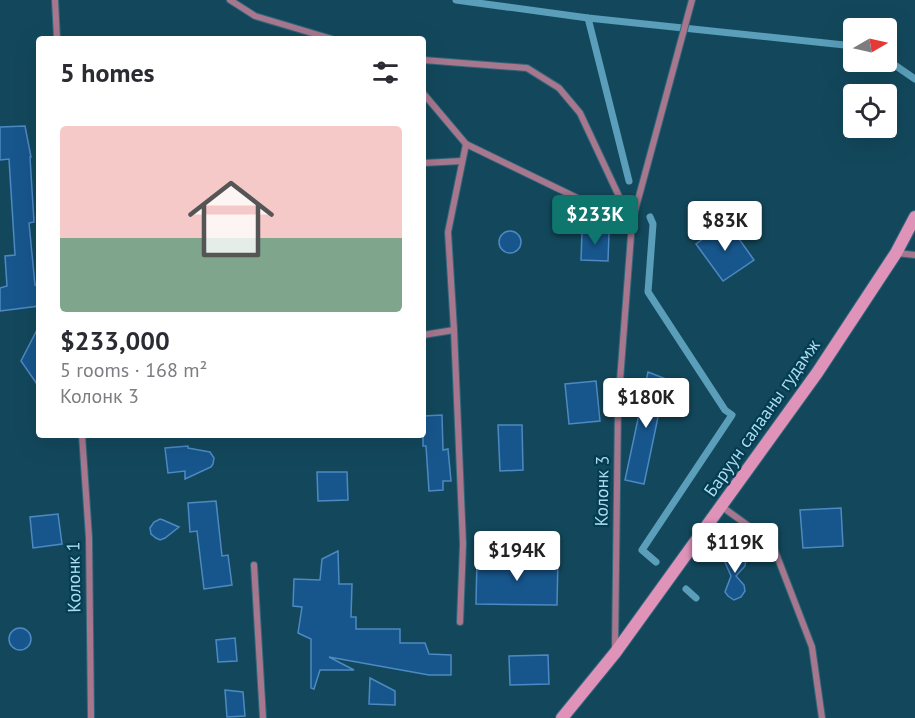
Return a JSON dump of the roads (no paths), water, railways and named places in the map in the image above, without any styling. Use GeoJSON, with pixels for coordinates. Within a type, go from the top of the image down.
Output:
{"type":"FeatureCollection","features":[{"type":"Feature","properties":{"kind":"main road","name":"Баруун салааны гудамж"},"geometry":{"type":"LineString","coordinates":[[562,718],[615,653],[817,373],[896,253],[915,217]]}},
{"type":"Feature","properties":{"kind":"street"},"geometry":{"type":"LineString","coordinates":[[55,0],[57,36]]}},
{"type":"Feature","properties":{"kind":"street"},"geometry":{"type":"LineString","coordinates":[[230,0],[255,16],[322,36]]}},
{"type":"Feature","properties":{"kind":"street","name":"Колонк 3"},"geometry":{"type":"LineString","coordinates":[[615,653],[618,406],[632,222],[691,2]]}},
{"type":"Feature","properties":{"kind":"street"},"geometry":{"type":"LineString","coordinates":[[426,60],[527,68],[559,88],[580,113],[632,222]]}},
{"type":"Feature","properties":{"kind":"street"},"geometry":{"type":"LineString","coordinates":[[426,97],[466,144],[632,222]]}},
{"type":"Feature","properties":{"kind":"street"},"geometry":{"type":"LineString","coordinates":[[460,622],[463,543],[448,232],[466,144]]}},
{"type":"Feature","properties":{"kind":"street"},"geometry":{"type":"LineString","coordinates":[[426,164],[462,161]]}},
{"type":"Feature","properties":{"kind":"street"},"geometry":{"type":"LineString","coordinates":[[896,253],[915,255]]}},
{"type":"Feature","properties":{"kind":"street"},"geometry":{"type":"LineString","coordinates":[[426,334],[454,330]]}},
{"type":"Feature","properties":{"kind":"street","name":"Колонк 1"},"geometry":{"type":"LineString","coordinates":[[82,438],[89,538],[91,718]]}},
{"type":"Feature","properties":{"kind":"street"},"geometry":{"type":"LineString","coordinates":[[721,506],[772,543],[812,647],[822,718]]}},
{"type":"Feature","properties":{"kind":"street"},"geometry":{"type":"LineString","coordinates":[[254,565],[263,718]]}},
{"type":"Feature","properties":{"kind":"waterway"},"geometry":{"type":"LineString","coordinates":[[456,0],[588,18],[843,45]]}},
{"type":"Feature","properties":{"kind":"waterway"},"geometry":{"type":"LineString","coordinates":[[588,18],[629,181]]}},
{"type":"Feature","properties":{"kind":"waterway"},"geometry":{"type":"LineString","coordinates":[[897,67],[915,79]]}},
{"type":"Feature","properties":{"kind":"waterway"},"geometry":{"type":"LineString","coordinates":[[650,217],[653,224],[648,292],[725,410],[732,415],[642,550],[656,562]]}},
{"type":"Feature","properties":{"kind":"waterway"},"geometry":{"type":"LineString","coordinates":[[686,589],[696,598]]}}]}
